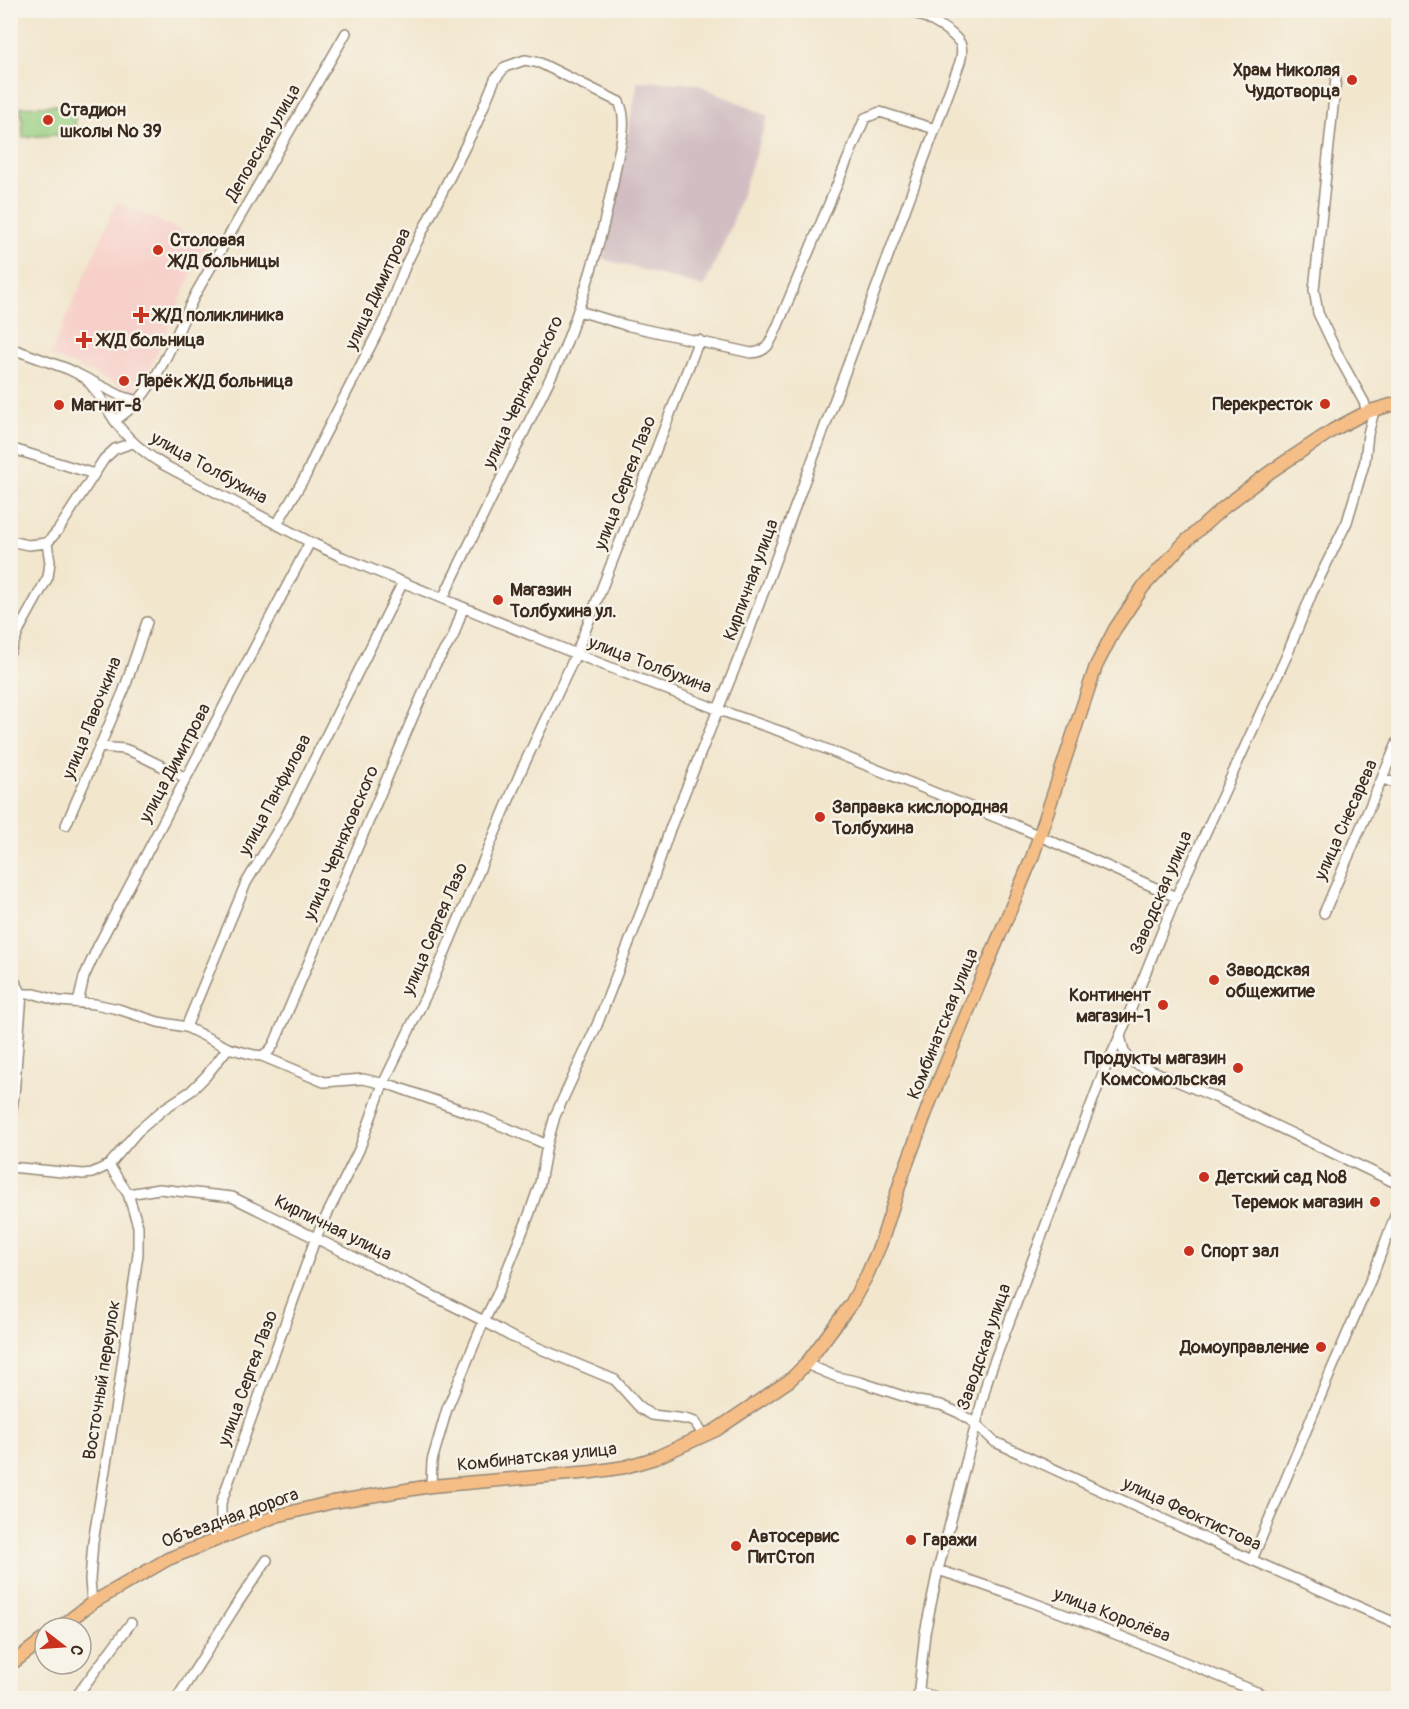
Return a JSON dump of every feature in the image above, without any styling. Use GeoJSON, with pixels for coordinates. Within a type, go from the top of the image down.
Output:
{"type":"FeatureCollection","features":[{"type":"Feature","properties":{"kind":"main road"},"geometry":{"type":"LineString","coordinates":[[1371,412],[1398,404]]}},
{"type":"Feature","properties":{"kind":"main road","name":"Комбинатская улица"},"geometry":{"type":"LineString","coordinates":[[431,1486],[592,1472],[625,1467],[656,1458],[716,1430],[790,1380],[806,1364],[851,1304],[881,1243],[903,1174],[931,1099],[1032,858],[1096,666],[1114,629],[1143,587],[1185,542],[1223,508],[1270,472],[1324,436],[1371,412]]}},
{"type":"Feature","properties":{"kind":"main road","name":"Объездная дорога"},"geometry":{"type":"LineString","coordinates":[[74,1616],[92,1603],[168,1559],[276,1516],[333,1502],[431,1486]]}},
{"type":"Feature","properties":{"kind":"main road"},"geometry":{"type":"LineString","coordinates":[[14,1659],[33,1646]]}},
{"type":"Feature","properties":{"kind":"street","name":"Кирпичная улица"},"geometry":{"type":"LineString","coordinates":[[484,1321],[497,1295],[529,1215],[540,1183],[555,1116],[597,1025],[648,894],[670,829],[763,596],[960,62],[963,52],[960,42],[925,16],[905,10]]}},
{"type":"Feature","properties":{"kind":"street","name":"Деповская улица"},"geometry":{"type":"LineString","coordinates":[[115,421],[139,401],[169,349],[196,293],[346,33]]}},
{"type":"Feature","properties":{"kind":"street","name":"улица Черняховского"},"geometry":{"type":"LineString","coordinates":[[442,598],[563,352],[579,311],[601,239],[622,137],[623,110],[619,102],[540,63],[525,60],[505,67]]}},
{"type":"Feature","properties":{"kind":"street","name":"улица Димитрова"},"geometry":{"type":"LineString","coordinates":[[277,524],[306,475],[385,318],[406,264],[476,125],[495,79],[505,67]]}},
{"type":"Feature","properties":{"kind":"street"},"geometry":{"type":"LineString","coordinates":[[1336,78],[1314,290],[1318,313],[1340,359],[1371,412]]}},
{"type":"Feature","properties":{"kind":"street"},"geometry":{"type":"LineString","coordinates":[[579,311],[625,325],[751,353],[766,349],[864,118],[880,112],[935,129]]}},
{"type":"Feature","properties":{"kind":"street","name":"улица Сергея Лазо"},"geometry":{"type":"LineString","coordinates":[[226,1536],[221,1519],[221,1503],[316,1237],[359,1149],[383,1084],[432,983],[521,771],[576,654],[699,340]]}},
{"type":"Feature","properties":{"kind":"street","name":"улица Толбухина"},"geometry":{"type":"LineString","coordinates":[[10,348],[69,369],[123,397],[139,401]]}},
{"type":"Feature","properties":{"kind":"street","name":"улица Толбухина"},"geometry":{"type":"LineString","coordinates":[[85,378],[132,443],[144,453],[310,542],[576,654],[719,710],[791,735],[1038,836],[1176,897]]}},
{"type":"Feature","properties":{"kind":"street","name":"Заводская улица"},"geometry":{"type":"LineString","coordinates":[[918,1695],[925,1633],[938,1570],[988,1378],[1102,1076],[1176,897],[1287,655],[1312,593],[1347,522],[1365,461],[1371,412]]}},
{"type":"Feature","properties":{"kind":"street"},"geometry":{"type":"LineString","coordinates":[[10,541],[28,545],[47,543],[59,529],[104,459],[115,449],[132,443]]}},
{"type":"Feature","properties":{"kind":"street"},"geometry":{"type":"LineString","coordinates":[[10,448],[94,474]]}},
{"type":"Feature","properties":{"kind":"street","name":"улица Димитрова"},"geometry":{"type":"LineString","coordinates":[[78,1003],[84,977],[98,946],[310,542]]}},
{"type":"Feature","properties":{"kind":"street"},"geometry":{"type":"LineString","coordinates":[[10,652],[21,626],[48,577],[50,562],[47,543]]}},
{"type":"Feature","properties":{"kind":"street","name":"улица Панфилова"},"geometry":{"type":"LineString","coordinates":[[186,1027],[246,883],[285,818],[403,582]]}},
{"type":"Feature","properties":{"kind":"street","name":"улица Черняховского"},"geometry":{"type":"LineString","coordinates":[[262,1056],[274,1044],[435,665],[453,636],[464,608]]}},
{"type":"Feature","properties":{"kind":"street","name":"улица Лавочкина"},"geometry":{"type":"LineString","coordinates":[[66,825],[123,690],[147,622]]}},
{"type":"Feature","properties":{"kind":"street","name":"улица Снесарева"},"geometry":{"type":"LineString","coordinates":[[1324,913],[1398,741]]}},
{"type":"Feature","properties":{"kind":"street"},"geometry":{"type":"LineString","coordinates":[[100,747],[113,747],[135,753],[186,778]]}},
{"type":"Feature","properties":{"kind":"street"},"geometry":{"type":"LineString","coordinates":[[1383,779],[1398,784]]}},
{"type":"Feature","properties":{"kind":"street"},"geometry":{"type":"LineString","coordinates":[[10,974],[22,994],[15,1095],[10,1121]]}},
{"type":"Feature","properties":{"kind":"street"},"geometry":{"type":"LineString","coordinates":[[22,994],[35,994],[59,1002],[95,1004],[158,1022],[186,1027],[228,1048],[262,1056],[324,1082],[363,1079],[394,1086],[475,1115],[547,1145]]}},
{"type":"Feature","properties":{"kind":"street"},"geometry":{"type":"LineString","coordinates":[[1120,1036],[1124,1052],[1134,1063],[1227,1103],[1398,1184]]}},
{"type":"Feature","properties":{"kind":"street"},"geometry":{"type":"LineString","coordinates":[[10,1167],[83,1174],[92,1173],[109,1165],[137,1132],[165,1108],[191,1091],[228,1048]]}},
{"type":"Feature","properties":{"kind":"street"},"geometry":{"type":"LineString","coordinates":[[109,1165],[128,1194]]}},
{"type":"Feature","properties":{"kind":"street","name":"Кирпичная улица"},"geometry":{"type":"LineString","coordinates":[[128,1194],[159,1189],[232,1197],[510,1336],[615,1380],[641,1409],[652,1415],[695,1422],[704,1436]]}},
{"type":"Feature","properties":{"kind":"street","name":"Восточный переулок"},"geometry":{"type":"LineString","coordinates":[[92,1603],[90,1580],[93,1542],[138,1254],[138,1226],[128,1194]]}},
{"type":"Feature","properties":{"kind":"street"},"geometry":{"type":"LineString","coordinates":[[1252,1560],[1330,1371],[1374,1272],[1398,1208]]}},
{"type":"Feature","properties":{"kind":"street"},"geometry":{"type":"LineString","coordinates":[[431,1486],[432,1461],[447,1409],[484,1321]]}},
{"type":"Feature","properties":{"kind":"street","name":"улица Феоктистова"},"geometry":{"type":"LineString","coordinates":[[806,1364],[837,1377],[918,1401],[941,1405],[976,1424],[995,1442],[1398,1624]]}},
{"type":"Feature","properties":{"kind":"street"},"geometry":{"type":"LineString","coordinates":[[177,1698],[267,1560]]}},
{"type":"Feature","properties":{"kind":"street","name":"улица Королёва"},"geometry":{"type":"LineString","coordinates":[[938,1570],[1001,1590],[1136,1642],[1271,1698]]}},
{"type":"Feature","properties":{"kind":"street"},"geometry":{"type":"LineString","coordinates":[[75,1698],[131,1623]]}},
{"type":"Feature","properties":{"kind":"street"},"geometry":{"type":"LineString","coordinates":[[918,1695],[938,1698]]}},
{"type":"Feature","properties":{"kind":"shaded area"},"geometry":{"type":"Polygon","coordinates":[[[638,81],[697,84],[768,116],[731,227],[704,287],[603,259],[638,81]]]}},
{"type":"Feature","properties":{"kind":"shaded area"},"geometry":{"type":"Polygon","coordinates":[[[117,202],[206,242],[139,394],[50,355],[117,202]]]}},
{"type":"Feature","properties":{"kind":"green space","name":"Стадион школы № 39"},"geometry":{"type":"Polygon","coordinates":[[[74,104],[76,134],[23,137],[21,107],[74,104]]]}},
{"type":"Feature","properties":{"kind":"place","name":"Храм Николая Чудотворца"},"geometry":{"type":"Point","coordinates":[1352,80]}},
{"type":"Feature","properties":{"kind":"place","name":"Стадион школы № 39"},"geometry":{"type":"Point","coordinates":[48,120]}},
{"type":"Feature","properties":{"kind":"place","name":"Столовая Ж/Д больницы"},"geometry":{"type":"Point","coordinates":[158,250]}},
{"type":"Feature","properties":{"kind":"place","name":"Ж/Д поликлиника"},"geometry":{"type":"Point","coordinates":[141,315]}},
{"type":"Feature","properties":{"kind":"place","name":"Ж/Д больница"},"geometry":{"type":"Point","coordinates":[84,340]}},
{"type":"Feature","properties":{"kind":"place","name":"Ларёк Ж/Д больница"},"geometry":{"type":"Point","coordinates":[124,381]}},
{"type":"Feature","properties":{"kind":"place","name":"Перекресток"},"geometry":{"type":"Point","coordinates":[1325,404]}},
{"type":"Feature","properties":{"kind":"place","name":"Магнит-8"},"geometry":{"type":"Point","coordinates":[59,405]}},
{"type":"Feature","properties":{"kind":"place","name":"Магазин Толбухина ул."},"geometry":{"type":"Point","coordinates":[498,600]}},
{"type":"Feature","properties":{"kind":"place","name":"Заправка кислородная Толбухина"},"geometry":{"type":"Point","coordinates":[820,817]}},
{"type":"Feature","properties":{"kind":"place","name":"Заводская общежитие"},"geometry":{"type":"Point","coordinates":[1214,980]}},
{"type":"Feature","properties":{"kind":"place","name":"Континент магазин-1"},"geometry":{"type":"Point","coordinates":[1163,1005]}},
{"type":"Feature","properties":{"kind":"place","name":"Продукты магазин Комсомольская"},"geometry":{"type":"Point","coordinates":[1238,1068]}},
{"type":"Feature","properties":{"kind":"place","name":"Детский сад №8"},"geometry":{"type":"Point","coordinates":[1204,1177]}},
{"type":"Feature","properties":{"kind":"place","name":"Теремок магазин"},"geometry":{"type":"Point","coordinates":[1375,1202]}},
{"type":"Feature","properties":{"kind":"place","name":"Спорт зал"},"geometry":{"type":"Point","coordinates":[1189,1251]}},
{"type":"Feature","properties":{"kind":"place","name":"Домоуправление"},"geometry":{"type":"Point","coordinates":[1321,1347]}},
{"type":"Feature","properties":{"kind":"place","name":"Гаражи"},"geometry":{"type":"Point","coordinates":[911,1540]}},
{"type":"Feature","properties":{"kind":"place","name":"Автосервис ПитСтоп"},"geometry":{"type":"Point","coordinates":[736,1546]}}]}
